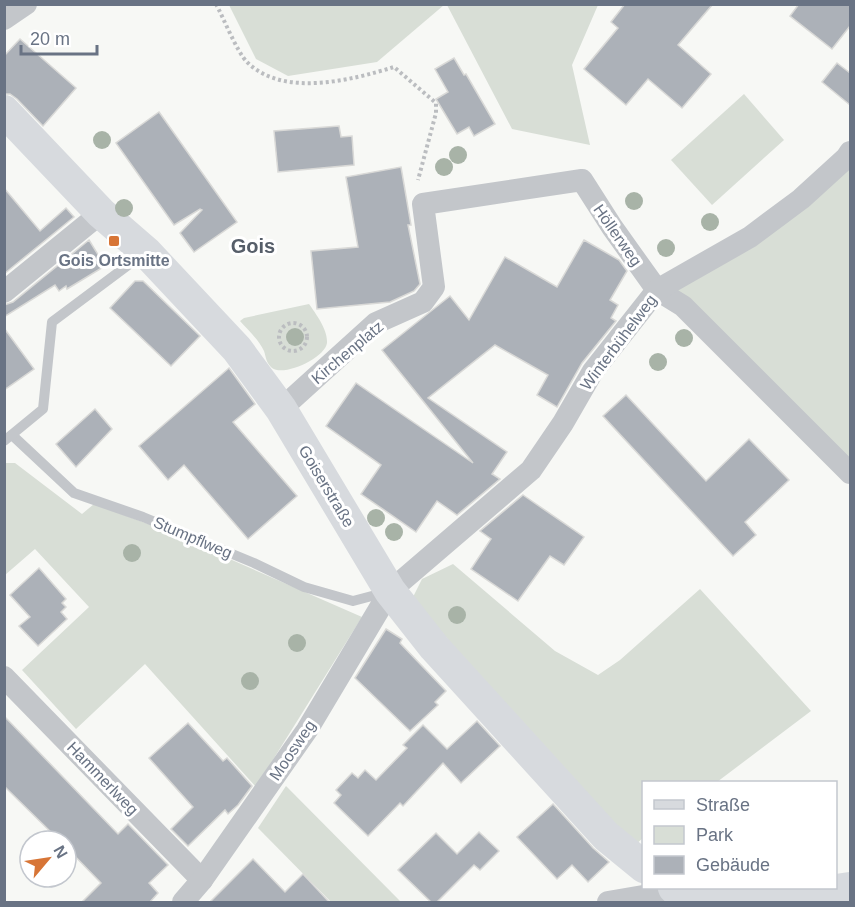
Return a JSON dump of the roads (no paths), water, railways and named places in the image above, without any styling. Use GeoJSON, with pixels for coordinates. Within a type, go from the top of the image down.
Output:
{"type":"FeatureCollection","features":[{"type":"Feature","properties":{"kind":"street"},"geometry":{"type":"LineString","coordinates":[[4,20],[26,4]]}},
{"type":"Feature","properties":{"kind":"street","name":"Goiserstraße"},"geometry":{"type":"LineString","coordinates":[[4,111],[101,213],[146,252],[237,349],[281,409],[390,591],[434,647],[560,786],[606,836],[642,865]]}},
{"type":"Feature","properties":{"kind":"street","name":"Winterbühelweg"},"geometry":{"type":"LineString","coordinates":[[390,591],[531,470],[563,423],[593,371],[657,290],[750,237],[801,199],[850,152]]}},
{"type":"Feature","properties":{"kind":"street","name":"Höllerweg"},"geometry":{"type":"LineString","coordinates":[[423,204],[582,180],[657,290],[683,306],[850,473]]}},
{"type":"Feature","properties":{"kind":"street","name":"Kirchenplatz"},"geometry":{"type":"LineString","coordinates":[[281,409],[376,323],[423,302],[434,287],[423,204]]}},
{"type":"Feature","properties":{"kind":"street"},"geometry":{"type":"LineString","coordinates":[[4,292],[101,213]]}},
{"type":"Feature","properties":{"kind":"street","name":"Moosweg"},"geometry":{"type":"LineString","coordinates":[[183,903],[202,880],[307,730],[390,591]]}},
{"type":"Feature","properties":{"kind":"street","name":"Hammerlweg"},"geometry":{"type":"LineString","coordinates":[[4,677],[202,880]]}},
{"type":"Feature","properties":{"kind":"street"},"geometry":{"type":"LineString","coordinates":[[608,903],[676,889],[757,895],[850,888]]}},
{"type":"Feature","properties":{"kind":"lane","name":"Stumpflweg"},"geometry":{"type":"LineString","coordinates":[[146,252],[52,322],[43,409],[8,438],[74,493],[143,517],[254,562],[304,587],[353,601],[390,591]]}},
{"type":"Feature","properties":{"kind":"place","name":"Gois Ortsmitte"},"geometry":{"type":"Point","coordinates":[114,241]}},
{"type":"Feature","properties":{"kind":"district","name":"Gois"},"geometry":{"type":"Point","coordinates":[253,246]}}]}
